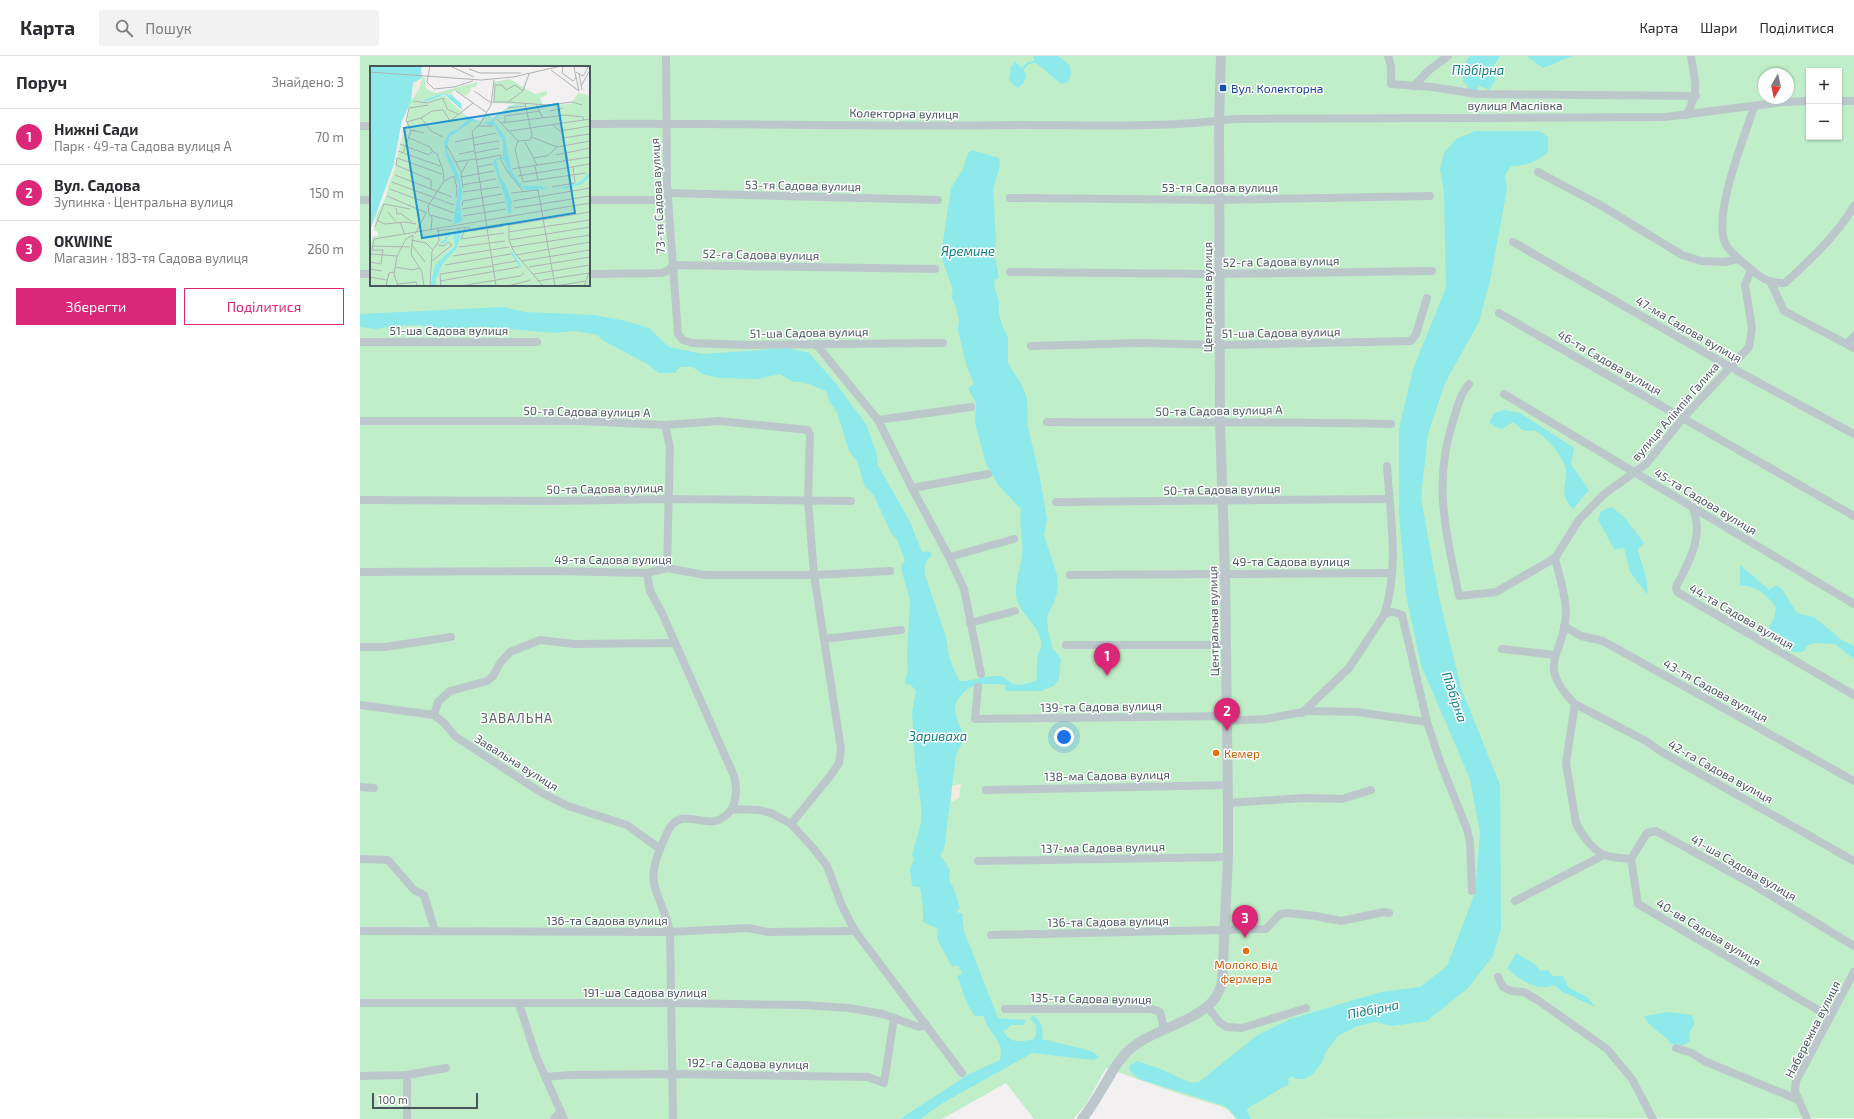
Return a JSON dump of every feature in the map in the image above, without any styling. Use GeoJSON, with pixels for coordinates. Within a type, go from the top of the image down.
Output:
{"type":"FeatureCollection","features":[{"type":"Feature","properties":{"kind":"street","name":"73-тя Садова вулиця"},"geometry":{"type":"LineString","coordinates":[[666,56],[668,197],[678,334]]}},
{"type":"Feature","properties":{"kind":"street","name":"Центральна вулиця"},"geometry":{"type":"LineString","coordinates":[[1082,1119],[1097,1098],[1120,1059],[1128,1051],[1142,1040],[1188,1018],[1207,1006],[1216,997],[1222,984],[1228,857],[1228,785],[1225,574],[1220,424],[1219,121],[1222,56]]}},
{"type":"Feature","properties":{"kind":"street"},"geometry":{"type":"LineString","coordinates":[[1388,56],[1391,66],[1391,84],[1477,94],[1696,96]]}},
{"type":"Feature","properties":{"kind":"street"},"geometry":{"type":"LineString","coordinates":[[1414,86],[1428,71],[1448,56]]}},
{"type":"Feature","properties":{"kind":"street"},"geometry":{"type":"LineString","coordinates":[[1686,115],[1696,96],[1692,56]]}},
{"type":"Feature","properties":{"kind":"street","name":"вулиця Маслівка"},"geometry":{"type":"LineString","coordinates":[[1219,121],[1242,119],[1434,117],[1637,118],[1686,115],[1783,102],[1806,101]]}},
{"type":"Feature","properties":{"kind":"street"},"geometry":{"type":"LineString","coordinates":[[1842,101],[1854,101]]}},
{"type":"Feature","properties":{"kind":"street"},"geometry":{"type":"LineString","coordinates":[[1754,106],[1731,176],[1723,214],[1722,228],[1726,244],[1738,259],[1770,283],[1784,311],[1851,346],[1854,336]]}},
{"type":"Feature","properties":{"kind":"street","name":"Колекторна вулиця"},"geometry":{"type":"LineString","coordinates":[[590,124],[970,126],[1188,124],[1219,121]]}},
{"type":"Feature","properties":{"kind":"street"},"geometry":{"type":"LineString","coordinates":[[1538,172],[1602,206],[1682,255],[1701,261],[1724,262],[1738,259]]}},
{"type":"Feature","properties":{"kind":"street","name":"53-тя Садова вулиця"},"geometry":{"type":"LineString","coordinates":[[1010,198],[1220,200],[1430,196]]}},
{"type":"Feature","properties":{"kind":"street","name":"53-тя Садова вулиця"},"geometry":{"type":"LineString","coordinates":[[590,200],[668,197],[938,200]]}},
{"type":"Feature","properties":{"kind":"street"},"geometry":{"type":"LineString","coordinates":[[1770,283],[1785,283],[1812,257],[1848,216],[1854,206]]}},
{"type":"Feature","properties":{"kind":"street","name":"47-ма Садова вулиця"},"geometry":{"type":"LineString","coordinates":[[1513,242],[1730,367],[1854,434]]}},
{"type":"Feature","properties":{"kind":"street"},"geometry":{"type":"LineString","coordinates":[[590,274],[662,273],[669,270],[673,264]]}},
{"type":"Feature","properties":{"kind":"street","name":"52-га Садова вулиця"},"geometry":{"type":"LineString","coordinates":[[673,264],[935,269]]}},
{"type":"Feature","properties":{"kind":"street","name":"вулиця Алімпія Галика"},"geometry":{"type":"LineString","coordinates":[[1555,558],[1579,520],[1603,495],[1646,464],[1683,418],[1749,347],[1752,328],[1745,285],[1751,270]]}},
{"type":"Feature","properties":{"kind":"street","name":"52-га Садова вулиця"},"geometry":{"type":"LineString","coordinates":[[1010,272],[1220,273],[1432,271]]}},
{"type":"Feature","properties":{"kind":"street","name":"51-ша Садова вулиця"},"geometry":{"type":"LineString","coordinates":[[1031,346],[1140,344],[1220,345],[1411,341],[1416,334],[1427,298]]}},
{"type":"Feature","properties":{"kind":"street","name":"46-та Садова вулиця"},"geometry":{"type":"LineString","coordinates":[[1499,313],[1854,516]]}},
{"type":"Feature","properties":{"kind":"street","name":"51-ша Садова вулиця"},"geometry":{"type":"LineString","coordinates":[[678,334],[683,340],[692,343],[748,345],[943,343]]}},
{"type":"Feature","properties":{"kind":"street","name":"51-ша Садова вулиця"},"geometry":{"type":"LineString","coordinates":[[360,342],[537,342]]}},
{"type":"Feature","properties":{"kind":"street"},"geometry":{"type":"LineString","coordinates":[[816,344],[878,420],[949,557],[964,589],[981,674]]}},
{"type":"Feature","properties":{"kind":"street"},"geometry":{"type":"LineString","coordinates":[[1468,384],[1462,392],[1445,447],[1442,476],[1443,515],[1459,596],[1496,592],[1555,558],[1564,595],[1566,613],[1564,626],[1555,655],[1554,667],[1556,680],[1563,692],[1575,704],[1566,763],[1576,823],[1579,830],[1594,848],[1604,855],[1630,859]]}},
{"type":"Feature","properties":{"kind":"street","name":"45-та Садова вулиця"},"geometry":{"type":"LineString","coordinates":[[1504,394],[1854,604]]}},
{"type":"Feature","properties":{"kind":"street"},"geometry":{"type":"LineString","coordinates":[[878,420],[971,406]]}},
{"type":"Feature","properties":{"kind":"street","name":"50-та Садова вулиця А"},"geometry":{"type":"LineString","coordinates":[[360,422],[579,421],[665,424],[719,421],[804,429],[808,430],[810,435],[808,501]]}},
{"type":"Feature","properties":{"kind":"street","name":"50-та Садова вулиця А"},"geometry":{"type":"LineString","coordinates":[[1047,422],[1220,424],[1271,421],[1391,424]]}},
{"type":"Feature","properties":{"kind":"street"},"geometry":{"type":"LineString","coordinates":[[665,424],[670,447],[666,568]]}},
{"type":"Feature","properties":{"kind":"street"},"geometry":{"type":"LineString","coordinates":[[1302,712],[1349,668],[1385,612],[1390,595],[1392,572],[1392,534],[1387,466]]}},
{"type":"Feature","properties":{"kind":"street"},"geometry":{"type":"LineString","coordinates":[[912,488],[988,474]]}},
{"type":"Feature","properties":{"kind":"street","name":"50-та Садова вулиця"},"geometry":{"type":"LineString","coordinates":[[360,500],[552,501],[668,499],[851,501]]}},
{"type":"Feature","properties":{"kind":"street","name":"50-та Садова вулиця"},"geometry":{"type":"LineString","coordinates":[[1056,502],[1223,502],[1389,499]]}},
{"type":"Feature","properties":{"kind":"street"},"geometry":{"type":"LineString","coordinates":[[791,824],[820,791],[839,762],[841,749],[814,575],[808,501]]}},
{"type":"Feature","properties":{"kind":"street","name":"44-та Садова вулиця"},"geometry":{"type":"LineString","coordinates":[[1691,505],[1697,524],[1697,535],[1694,551],[1676,587],[1677,592],[1854,695]]}},
{"type":"Feature","properties":{"kind":"street"},"geometry":{"type":"LineString","coordinates":[[949,557],[1014,538]]}},
{"type":"Feature","properties":{"kind":"street","name":"49-та Садова вулиця"},"geometry":{"type":"LineString","coordinates":[[360,572],[560,571],[647,573],[666,568],[705,575],[814,575],[890,571]]}},
{"type":"Feature","properties":{"kind":"street","name":"49-та Садова вулиця"},"geometry":{"type":"LineString","coordinates":[[1070,575],[1392,572]]}},
{"type":"Feature","properties":{"kind":"street"},"geometry":{"type":"LineString","coordinates":[[647,573],[650,591],[676,644],[734,776],[737,788],[736,798],[732,808],[727,815],[718,821],[708,823],[682,819],[676,821],[668,830],[653,868],[655,891],[667,917],[670,932],[673,1119]]}},
{"type":"Feature","properties":{"kind":"street"},"geometry":{"type":"LineString","coordinates":[[970,623],[1015,611]]}},
{"type":"Feature","properties":{"kind":"street"},"geometry":{"type":"LineString","coordinates":[[1385,612],[1394,612],[1402,615],[1427,722],[1441,764],[1468,829],[1472,891]]}},
{"type":"Feature","properties":{"kind":"street","name":"43-тя Садова вулиця"},"geometry":{"type":"LineString","coordinates":[[1564,626],[1581,636],[1603,641],[1854,781]]}},
{"type":"Feature","properties":{"kind":"street"},"geometry":{"type":"LineString","coordinates":[[824,639],[901,630]]}},
{"type":"Feature","properties":{"kind":"street"},"geometry":{"type":"LineString","coordinates":[[360,647],[385,647],[451,637]]}},
{"type":"Feature","properties":{"kind":"street"},"geometry":{"type":"LineString","coordinates":[[360,705],[434,715],[438,702],[450,691],[487,681],[493,676],[500,663],[510,652],[540,640],[574,644],[676,644]]}},
{"type":"Feature","properties":{"kind":"street"},"geometry":{"type":"LineString","coordinates":[[1066,645],[1226,645]]}},
{"type":"Feature","properties":{"kind":"street"},"geometry":{"type":"LineString","coordinates":[[1502,649],[1555,655]]}},
{"type":"Feature","properties":{"kind":"street","name":"139-та Садова вулиця"},"geometry":{"type":"LineString","coordinates":[[978,687],[975,719],[1266,719],[1308,711],[1357,712],[1427,722]]}},
{"type":"Feature","properties":{"kind":"street","name":"42-га Садова вулиця"},"geometry":{"type":"LineString","coordinates":[[1575,704],[1646,740],[1660,751],[1854,860]]}},
{"type":"Feature","properties":{"kind":"street","name":"Завальна вулиця"},"geometry":{"type":"LineString","coordinates":[[434,715],[444,723],[456,738],[542,793],[568,806],[627,826],[660,849]]}},
{"type":"Feature","properties":{"kind":"street","name":"138-ма Садова вулиця"},"geometry":{"type":"LineString","coordinates":[[986,790],[1228,785]]}},
{"type":"Feature","properties":{"kind":"street"},"geometry":{"type":"LineString","coordinates":[[360,787],[374,788]]}},
{"type":"Feature","properties":{"kind":"street"},"geometry":{"type":"LineString","coordinates":[[1228,803],[1304,798],[1342,799],[1371,790]]}},
{"type":"Feature","properties":{"kind":"street"},"geometry":{"type":"LineString","coordinates":[[732,808],[759,810],[771,813],[791,824],[814,849],[827,866],[842,906],[854,931],[962,1073]]}},
{"type":"Feature","properties":{"kind":"street","name":"41-ша Садова вулиця"},"geometry":{"type":"LineString","coordinates":[[1630,859],[1646,832],[1656,831],[1752,884],[1854,946]]}},
{"type":"Feature","properties":{"kind":"street"},"geometry":{"type":"LineString","coordinates":[[1516,901],[1604,855]]}},
{"type":"Feature","properties":{"kind":"street","name":"137-ма Садова вулиця"},"geometry":{"type":"LineString","coordinates":[[978,861],[1228,857]]}},
{"type":"Feature","properties":{"kind":"street"},"geometry":{"type":"LineString","coordinates":[[360,859],[388,860],[414,890],[424,895],[436,931]]}},
{"type":"Feature","properties":{"kind":"street","name":"40-ва Садова вулиця"},"geometry":{"type":"LineString","coordinates":[[1630,859],[1638,904],[1830,1017]]}},
{"type":"Feature","properties":{"kind":"street","name":"136-та Садова вулиця"},"geometry":{"type":"LineString","coordinates":[[991,935],[1266,929],[1280,914],[1341,921],[1384,912],[1389,913]]}},
{"type":"Feature","properties":{"kind":"street","name":"136-та Садова вулиця"},"geometry":{"type":"LineString","coordinates":[[360,931],[670,932],[748,928],[768,932],[854,931]]}},
{"type":"Feature","properties":{"kind":"street","name":"Набережна вулиця"},"geometry":{"type":"LineString","coordinates":[[1807,1119],[1795,1091],[1796,1081],[1854,972]]}},
{"type":"Feature","properties":{"kind":"street"},"geometry":{"type":"LineString","coordinates":[[1498,977],[1503,987],[1510,991],[1524,992],[1607,1049],[1632,1079],[1653,1119]]}},
{"type":"Feature","properties":{"kind":"street","name":"191-ша Садова вулиця"},"geometry":{"type":"LineString","coordinates":[[360,1004],[671,1003],[811,1006],[849,1008],[883,1014],[919,1027],[926,1024]]}},
{"type":"Feature","properties":{"kind":"street"},"geometry":{"type":"LineString","coordinates":[[519,1004],[536,1056],[562,1115],[554,1119]]}},
{"type":"Feature","properties":{"kind":"street"},"geometry":{"type":"LineString","coordinates":[[1207,1006],[1220,1024],[1227,1028],[1242,1028],[1306,1008]]}},
{"type":"Feature","properties":{"kind":"street","name":"135-та Садова вулиця"},"geometry":{"type":"LineString","coordinates":[[1005,1009],[1152,1009],[1160,1012],[1164,1029]]}},
{"type":"Feature","properties":{"kind":"street","name":"192-га Садова вулиця"},"geometry":{"type":"LineString","coordinates":[[545,1077],[569,1074],[672,1074],[868,1078],[884,1083],[894,1018]]}},
{"type":"Feature","properties":{"kind":"street"},"geometry":{"type":"LineString","coordinates":[[1676,1048],[1692,1053],[1704,1061],[1799,1100]]}},
{"type":"Feature","properties":{"kind":"street"},"geometry":{"type":"LineString","coordinates":[[360,1076],[407,1075],[446,1068]]}},
{"type":"Feature","properties":{"kind":"street"},"geometry":{"type":"LineString","coordinates":[[407,1075],[407,1119]]}},
{"type":"Feature","properties":{"kind":"green space"},"geometry":{"type":"Polygon","coordinates":[[[360,56],[1854,56],[1854,1118],[1236,1119],[1228,1110],[1220,1106],[1177,1093],[1106,1068],[1086,1104],[1073,1119],[1034,1119],[1006,1083],[942,1119],[360,1119],[360,56]]]}},
{"type":"Feature","properties":{"kind":"sand"},"geometry":{"type":"Polygon","coordinates":[[[961,784],[959,798],[951,802],[952,786],[961,784]]]}},
{"type":"Feature","properties":{"kind":"water"},"geometry":{"type":"Polygon","coordinates":[[[1033,56],[1058,56],[1070,65],[1071,75],[1068,82],[1061,84],[1035,62],[1033,56]]]}},
{"type":"Feature","properties":{"kind":"water","name":"Підбірна"},"geometry":{"type":"Polygon","coordinates":[[[1469,56],[1500,56],[1494,65],[1495,80],[1489,90],[1478,85],[1479,92],[1468,91],[1467,85],[1463,82],[1463,68],[1469,56]]]}},
{"type":"Feature","properties":{"kind":"water","name":"Підбірна"},"geometry":{"type":"Polygon","coordinates":[[[1527,56],[1572,56],[1543,68],[1527,56]]]}},
{"type":"Feature","properties":{"kind":"water"},"geometry":{"type":"Polygon","coordinates":[[[1015,62],[1026,74],[1025,81],[1018,88],[1009,81],[1011,67],[1015,62]]]}},
{"type":"Feature","properties":{"kind":"water"},"geometry":{"type":"Polygon","coordinates":[[[1475,131],[1539,131],[1548,137],[1548,152],[1531,163],[1511,166],[1505,175],[1507,189],[1490,281],[1479,322],[1445,383],[1428,434],[1421,498],[1439,597],[1461,688],[1500,785],[1501,928],[1493,956],[1468,988],[1427,1021],[1392,1026],[1375,1022],[1357,1026],[1338,1036],[1327,1050],[1321,1064],[1313,1074],[1304,1079],[1295,1079],[1293,1076],[1288,1079],[1289,1084],[1248,1108],[1247,1111],[1251,1119],[1237,1119],[1229,1109],[1222,1105],[1139,1079],[1129,1070],[1130,1065],[1137,1061],[1161,1069],[1191,1083],[1199,1082],[1256,1036],[1290,1019],[1381,992],[1420,987],[1447,966],[1475,893],[1480,833],[1470,779],[1421,665],[1406,595],[1399,514],[1399,429],[1413,369],[1446,288],[1444,193],[1440,169],[1444,153],[1456,139],[1475,131]]]}},
{"type":"Feature","properties":{"kind":"water","name":"Зариваха"},"geometry":{"type":"Polygon","coordinates":[[[972,150],[999,158],[1000,166],[993,189],[996,238],[995,256],[999,278],[995,280],[994,286],[999,301],[999,314],[1008,338],[1008,363],[1023,387],[1027,399],[1028,427],[1040,478],[1047,519],[1044,535],[1057,575],[1058,587],[1056,597],[1047,617],[1048,629],[1052,647],[1061,659],[1059,679],[1054,686],[1041,691],[1006,691],[1005,685],[980,684],[969,688],[958,700],[955,705],[955,711],[963,737],[956,755],[944,850],[940,854],[950,870],[949,880],[960,909],[957,909],[958,913],[962,913],[964,931],[998,1018],[1026,1020],[1023,1025],[1011,1025],[1007,1029],[1003,1030],[1006,1035],[1012,1040],[1016,1041],[1034,1039],[1036,1034],[1036,1026],[1030,1018],[1033,1015],[1041,1025],[1043,1031],[1042,1039],[1093,1052],[1099,1057],[1093,1060],[1032,1053],[943,1103],[920,1119],[900,1119],[969,1074],[1000,1060],[1001,1053],[998,1042],[989,1028],[984,1016],[975,1016],[969,1007],[957,976],[962,974],[958,965],[952,967],[937,939],[938,929],[923,922],[920,887],[912,886],[910,869],[914,859],[912,855],[921,823],[921,805],[915,761],[912,712],[916,691],[911,685],[906,684],[905,680],[908,671],[907,652],[910,603],[901,565],[905,561],[897,539],[892,535],[873,494],[865,487],[857,461],[849,451],[837,412],[829,401],[826,391],[803,382],[793,382],[780,374],[759,379],[719,378],[702,374],[693,367],[680,367],[675,373],[659,373],[647,364],[604,341],[597,335],[575,331],[555,333],[483,327],[440,329],[418,325],[375,329],[360,327],[360,314],[503,307],[525,312],[594,315],[626,321],[649,328],[669,347],[703,354],[788,348],[809,353],[833,380],[866,424],[876,452],[878,465],[910,522],[922,552],[929,551],[932,555],[926,564],[925,575],[946,637],[949,657],[959,681],[990,676],[1000,676],[1013,684],[1018,685],[1028,683],[1037,680],[1038,655],[1041,643],[1037,630],[1019,606],[1016,595],[1022,549],[1020,520],[1021,509],[999,486],[986,464],[975,423],[976,403],[968,388],[974,384],[966,364],[958,330],[959,320],[955,304],[951,296],[953,291],[941,255],[951,188],[963,169],[968,153],[972,150]]]}},
{"type":"Feature","properties":{"kind":"water"},"geometry":{"type":"Polygon","coordinates":[[[1504,410],[1520,413],[1574,448],[1571,464],[1589,490],[1573,509],[1565,497],[1564,487],[1566,471],[1565,466],[1557,452],[1548,441],[1535,431],[1526,431],[1521,429],[1513,422],[1502,429],[1495,427],[1489,422],[1494,413],[1504,410]]]}},
{"type":"Feature","properties":{"kind":"water"},"geometry":{"type":"Polygon","coordinates":[[[1612,507],[1625,518],[1644,543],[1638,550],[1646,578],[1648,589],[1647,594],[1630,572],[1624,548],[1614,549],[1598,520],[1601,511],[1612,507]]]}},
{"type":"Feature","properties":{"kind":"water"},"geometry":{"type":"Polygon","coordinates":[[[1740,565],[1769,590],[1776,585],[1782,589],[1797,613],[1814,617],[1843,641],[1854,646],[1854,659],[1835,644],[1814,643],[1808,645],[1803,652],[1793,652],[1771,636],[1769,627],[1774,618],[1776,607],[1757,589],[1740,585],[1740,565]]]}},
{"type":"Feature","properties":{"kind":"water"},"geometry":{"type":"Polygon","coordinates":[[[1516,953],[1533,963],[1541,971],[1548,970],[1553,976],[1563,976],[1568,987],[1587,997],[1595,1007],[1561,991],[1554,985],[1548,987],[1535,986],[1518,977],[1507,969],[1516,953]]]}},
{"type":"Feature","properties":{"kind":"water"},"geometry":{"type":"Polygon","coordinates":[[[1669,1012],[1692,1015],[1694,1024],[1689,1033],[1690,1041],[1684,1045],[1671,1044],[1649,1024],[1644,1016],[1669,1012]]]}},
{"type":"Feature","properties":{"kind":"waterway"},"geometry":{"type":"LineString","coordinates":[[1023,69],[1028,63],[1035,62]]}},
{"type":"Feature","properties":{"kind":"place","name":"Вул. Колекторна"},"geometry":{"type":"Point","coordinates":[1223,88]}},
{"type":"Feature","properties":{"kind":"place","name":"Нижні Сади"},"geometry":{"type":"Point","coordinates":[1107,676]}},
{"type":"Feature","properties":{"kind":"place","name":"Вул. Садова"},"geometry":{"type":"Point","coordinates":[1227,731]}},
{"type":"Feature","properties":{"kind":"place","name":"Кемер"},"geometry":{"type":"Point","coordinates":[1216,753]}},
{"type":"Feature","properties":{"kind":"place","name":"OKWINE"},"geometry":{"type":"Point","coordinates":[1245,938]}},
{"type":"Feature","properties":{"kind":"place","name":"Молоко від фермера"},"geometry":{"type":"Point","coordinates":[1246,951]}},
{"type":"Feature","properties":{"kind":"district","name":"ЗАВАЛЬНА"},"geometry":{"type":"Point","coordinates":[517,718]}},
{"type":"Feature","properties":{"kind":"water label","name":"Яремине"},"geometry":{"type":"Point","coordinates":[968,251]}}]}
